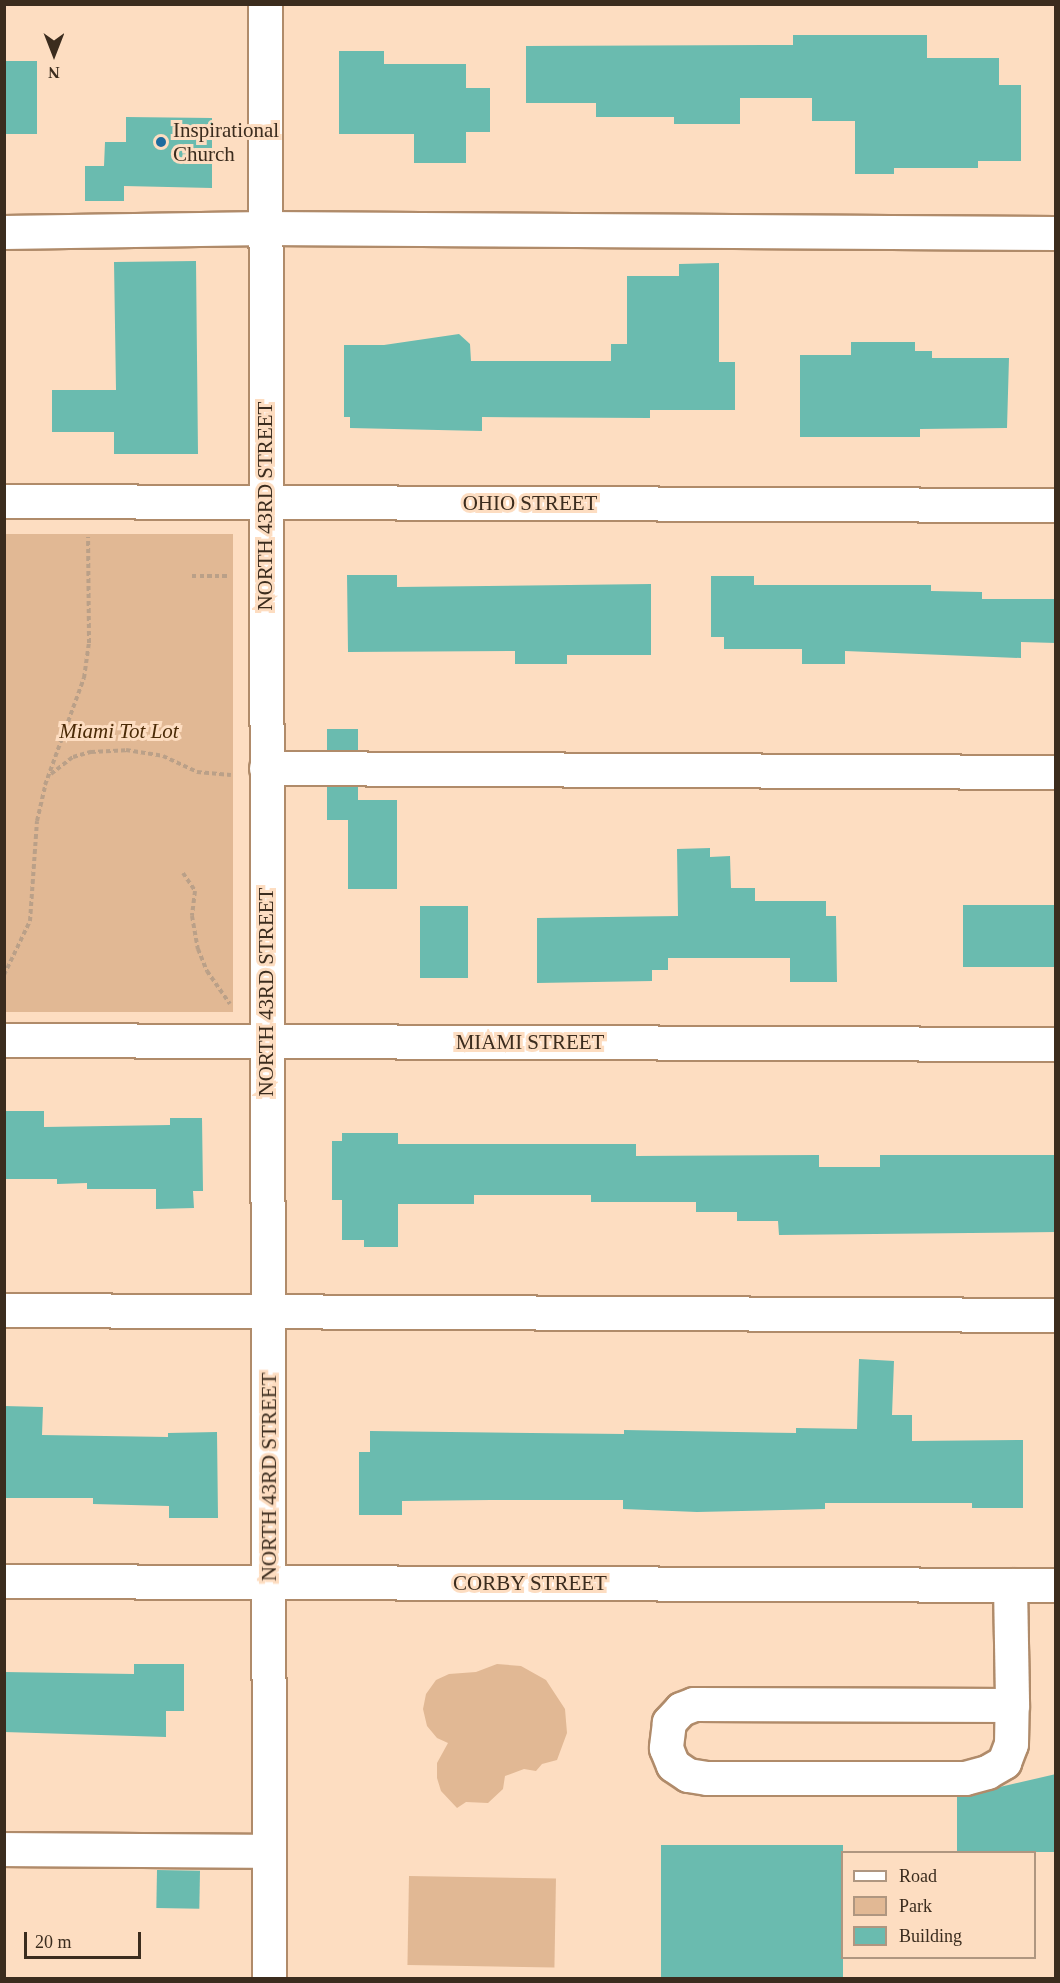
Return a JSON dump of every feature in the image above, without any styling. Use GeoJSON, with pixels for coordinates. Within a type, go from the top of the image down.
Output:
{"type":"FeatureCollection","features":[{"type":"Feature","properties":{"kind":"street","name":"NORTH 43RD STREET"},"geometry":{"type":"LineString","coordinates":[[265,4],[269,1978]]}},
{"type":"Feature","properties":{"kind":"street"},"geometry":{"type":"LineString","coordinates":[[4,232],[265,228],[1056,233]]}},
{"type":"Feature","properties":{"kind":"street","name":"OHIO STREET"},"geometry":{"type":"LineString","coordinates":[[4,501],[1056,505]]}},
{"type":"Feature","properties":{"kind":"street"},"geometry":{"type":"LineString","coordinates":[[266,768],[1056,772]]}},
{"type":"Feature","properties":{"kind":"street","name":"MIAMI STREET"},"geometry":{"type":"LineString","coordinates":[[4,1040],[1056,1044]]}},
{"type":"Feature","properties":{"kind":"street"},"geometry":{"type":"LineString","coordinates":[[4,1310],[1056,1315]]}},
{"type":"Feature","properties":{"kind":"street","name":"CORBY STREET"},"geometry":{"type":"LineString","coordinates":[[4,1581],[1056,1585]]}},
{"type":"Feature","properties":{"kind":"street"},"geometry":{"type":"LineString","coordinates":[[1010,1585],[1011,1705],[1011,1744],[1004,1761],[987,1772],[965,1778],[707,1778],[688,1774],[673,1765],[666,1748],[669,1722],[681,1709],[694,1704],[1011,1705]]}},
{"type":"Feature","properties":{"kind":"street"},"geometry":{"type":"LineString","coordinates":[[4,1849],[269,1851]]}},
{"type":"Feature","properties":{"kind":"path"},"geometry":{"type":"LineString","coordinates":[[4,975],[30,921],[37,821],[49,775],[84,678],[89,643],[88,536]]}},
{"type":"Feature","properties":{"kind":"path"},"geometry":{"type":"LineString","coordinates":[[192,576],[233,576]]}},
{"type":"Feature","properties":{"kind":"path"},"geometry":{"type":"LineString","coordinates":[[49,775],[73,757],[91,752],[126,750],[163,756],[197,772],[234,775]]}},
{"type":"Feature","properties":{"kind":"path"},"geometry":{"type":"LineString","coordinates":[[183,873],[195,891],[192,916],[198,949],[207,971],[236,1011]]}},
{"type":"Feature","properties":{"kind":"green space","name":"Miami Tot Lot"},"geometry":{"type":"Polygon","coordinates":[[[5,534],[233,534],[233,1012],[5,1012],[5,534]]]}},
{"type":"Feature","properties":{"kind":"green space"},"geometry":{"type":"Polygon","coordinates":[[[497,1664],[521,1666],[546,1680],[565,1709],[567,1733],[557,1760],[542,1764],[536,1771],[524,1769],[505,1776],[503,1789],[488,1803],[466,1802],[457,1808],[441,1791],[437,1778],[437,1763],[448,1743],[437,1738],[427,1726],[423,1709],[426,1694],[436,1680],[449,1674],[476,1672],[497,1664]]]}},
{"type":"Feature","properties":{"kind":"green space"},"geometry":{"type":"Polygon","coordinates":[[[409,1876],[556,1879],[554,1968],[407,1965],[409,1876]]]}},
{"type":"Feature","properties":{"kind":"building"},"geometry":{"type":"Polygon","coordinates":[[[793,35],[927,35],[927,58],[999,58],[999,85],[1021,85],[1021,161],[978,161],[978,168],[894,168],[894,174],[855,174],[855,121],[812,121],[812,98],[740,98],[740,124],[674,124],[674,117],[596,117],[596,103],[526,103],[526,46],[793,45],[793,35]]]}},
{"type":"Feature","properties":{"kind":"building"},"geometry":{"type":"Polygon","coordinates":[[[339,51],[384,51],[384,64],[466,64],[466,88],[490,88],[490,132],[466,132],[466,163],[414,163],[414,134],[339,134],[339,51]]]}},
{"type":"Feature","properties":{"kind":"building"},"geometry":{"type":"Polygon","coordinates":[[[4,61],[37,61],[37,134],[4,134],[4,61]]]}},
{"type":"Feature","properties":{"kind":"building"},"geometry":{"type":"Polygon","coordinates":[[[126,117],[212,118],[212,188],[124,186],[124,201],[85,201],[85,166],[104,166],[105,142],[126,142],[126,117]]]}},
{"type":"Feature","properties":{"kind":"building"},"geometry":{"type":"Polygon","coordinates":[[[196,261],[198,454],[114,454],[114,432],[52,432],[52,390],[116,390],[114,262],[196,261]]]}},
{"type":"Feature","properties":{"kind":"building"},"geometry":{"type":"Polygon","coordinates":[[[719,263],[719,362],[735,362],[735,410],[650,410],[650,418],[482,417],[482,431],[350,428],[350,417],[344,417],[344,345],[384,345],[459,334],[470,344],[471,361],[611,361],[611,344],[627,344],[627,276],[679,276],[679,264],[719,263]]]}},
{"type":"Feature","properties":{"kind":"building"},"geometry":{"type":"Polygon","coordinates":[[[851,342],[915,342],[915,351],[932,351],[932,358],[1009,358],[1007,428],[920,429],[920,437],[800,437],[800,355],[851,355],[851,342]]]}},
{"type":"Feature","properties":{"kind":"building"},"geometry":{"type":"Polygon","coordinates":[[[347,575],[397,575],[397,587],[651,584],[651,655],[567,655],[567,664],[515,664],[515,651],[348,652],[347,575]]]}},
{"type":"Feature","properties":{"kind":"building"},"geometry":{"type":"Polygon","coordinates":[[[711,576],[754,576],[754,585],[931,585],[931,591],[982,592],[982,599],[1056,599],[1056,643],[1021,642],[1021,658],[845,651],[845,664],[802,664],[802,649],[724,649],[724,637],[711,637],[711,576]]]}},
{"type":"Feature","properties":{"kind":"building"},"geometry":{"type":"Polygon","coordinates":[[[327,729],[358,729],[358,750],[327,750],[327,729]]]}},
{"type":"Feature","properties":{"kind":"building"},"geometry":{"type":"Polygon","coordinates":[[[327,787],[358,787],[358,800],[397,800],[397,889],[348,889],[348,820],[327,820],[327,787]]]}},
{"type":"Feature","properties":{"kind":"building"},"geometry":{"type":"Polygon","coordinates":[[[710,848],[710,857],[730,856],[731,888],[755,888],[755,901],[826,901],[826,916],[836,916],[837,982],[790,982],[790,958],[668,958],[668,970],[652,970],[652,981],[537,983],[537,918],[678,916],[677,849],[710,848]]]}},
{"type":"Feature","properties":{"kind":"building"},"geometry":{"type":"Polygon","coordinates":[[[963,905],[1056,905],[1056,967],[963,967],[963,905]]]}},
{"type":"Feature","properties":{"kind":"building"},"geometry":{"type":"Polygon","coordinates":[[[420,906],[468,906],[468,978],[420,978],[420,906]]]}},
{"type":"Feature","properties":{"kind":"building"},"geometry":{"type":"Polygon","coordinates":[[[4,1111],[44,1111],[44,1127],[170,1125],[170,1118],[202,1118],[203,1191],[193,1191],[194,1208],[156,1209],[156,1189],[87,1189],[87,1183],[57,1184],[57,1179],[5,1179],[4,1111]]]}},
{"type":"Feature","properties":{"kind":"building"},"geometry":{"type":"Polygon","coordinates":[[[342,1133],[398,1133],[398,1144],[636,1144],[636,1156],[819,1155],[819,1167],[880,1167],[880,1155],[1056,1155],[1056,1232],[779,1235],[778,1221],[737,1221],[737,1212],[696,1212],[696,1202],[591,1202],[591,1195],[474,1195],[474,1204],[398,1204],[398,1247],[364,1247],[364,1240],[342,1240],[342,1200],[332,1200],[332,1141],[342,1141],[342,1133]]]}},
{"type":"Feature","properties":{"kind":"building"},"geometry":{"type":"Polygon","coordinates":[[[859,1359],[894,1361],[892,1415],[912,1415],[912,1441],[1023,1440],[1023,1508],[972,1508],[972,1503],[825,1503],[825,1509],[697,1512],[623,1509],[623,1500],[491,1500],[402,1501],[402,1515],[359,1515],[359,1452],[370,1452],[370,1431],[624,1434],[624,1430],[796,1433],[796,1428],[857,1429],[859,1359]]]}},
{"type":"Feature","properties":{"kind":"building"},"geometry":{"type":"Polygon","coordinates":[[[4,1406],[43,1407],[42,1435],[168,1437],[168,1433],[217,1432],[218,1518],[169,1518],[169,1506],[93,1504],[93,1498],[4,1498],[4,1406]]]}},
{"type":"Feature","properties":{"kind":"building"},"geometry":{"type":"Polygon","coordinates":[[[134,1664],[184,1664],[184,1711],[166,1711],[166,1737],[4,1732],[4,1672],[134,1674],[134,1664]]]}},
{"type":"Feature","properties":{"kind":"building"},"geometry":{"type":"Polygon","coordinates":[[[1056,1774],[1056,1852],[957,1851],[957,1797],[1056,1774]]]}},
{"type":"Feature","properties":{"kind":"building"},"geometry":{"type":"Polygon","coordinates":[[[661,1845],[843,1845],[843,1851],[841,1851],[841,1959],[843,1959],[843,1978],[661,1978],[661,1845]]]}},
{"type":"Feature","properties":{"kind":"building"},"geometry":{"type":"Polygon","coordinates":[[[157,1870],[200,1871],[199,1909],[156,1908],[157,1870]]]}},
{"type":"Feature","properties":{"kind":"place","name":"Inspirational Church"},"geometry":{"type":"Point","coordinates":[161,142]}}]}
